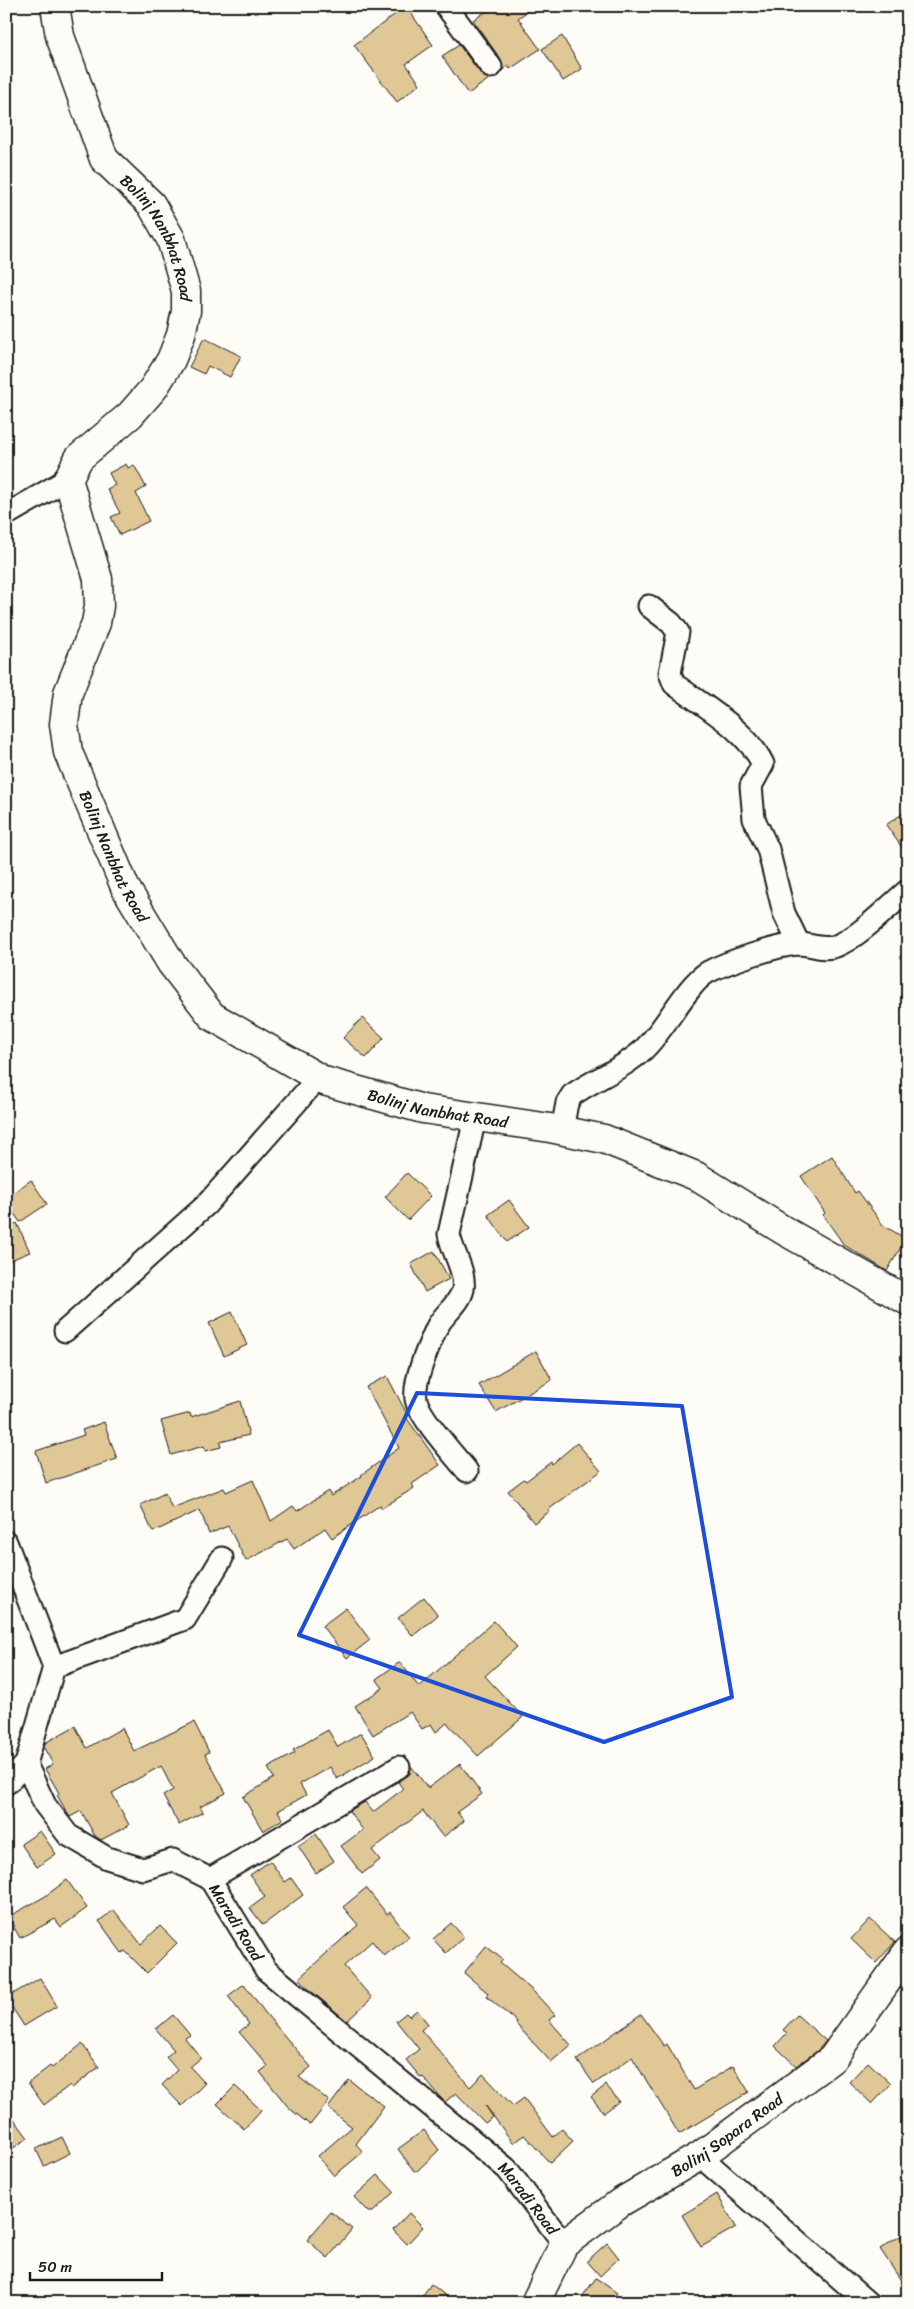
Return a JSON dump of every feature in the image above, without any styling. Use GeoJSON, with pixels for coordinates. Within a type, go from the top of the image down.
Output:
{"type":"FeatureCollection","features":[{"type":"Feature","properties":{"kind":"street","name":"Bolinj Nanbhat Road"},"geometry":{"type":"LineString","coordinates":[[55,6],[60,36],[104,159],[151,204],[171,239],[186,291],[186,311],[181,335],[171,360],[153,388],[130,415],[79,458],[68,479],[98,578],[99,606],[96,623],[68,693],[64,724],[68,752],[126,886],[171,963],[212,1016],[318,1078],[378,1098],[423,1109],[562,1130],[604,1139],[696,1176],[783,1230],[908,1301]]}},
{"type":"Feature","properties":{"kind":"street"},"geometry":{"type":"LineString","coordinates":[[446,6],[491,67]]}},
{"type":"Feature","properties":{"kind":"street"},"geometry":{"type":"LineString","coordinates":[[6,515],[68,479]]}},
{"type":"Feature","properties":{"kind":"street"},"geometry":{"type":"LineString","coordinates":[[649,606],[671,623],[678,632],[670,673],[674,684],[744,737],[756,750],[763,764],[751,786],[754,819],[768,849],[784,913],[799,944]]}},
{"type":"Feature","properties":{"kind":"street"},"geometry":{"type":"LineString","coordinates":[[562,1130],[567,1103],[572,1095],[642,1051],[663,1028],[701,976],[766,951],[799,944],[824,948],[836,946],[865,926],[908,890]]}},
{"type":"Feature","properties":{"kind":"street"},"geometry":{"type":"LineString","coordinates":[[65,1331],[206,1205],[318,1078]]}},
{"type":"Feature","properties":{"kind":"street"},"geometry":{"type":"LineString","coordinates":[[467,1471],[424,1415],[416,1401],[415,1384],[438,1326],[458,1301],[463,1290],[463,1278],[449,1234],[475,1118]]}},
{"type":"Feature","properties":{"kind":"street"},"geometry":{"type":"LineString","coordinates":[[6,1542],[54,1667],[26,1764],[6,1784]]}},
{"type":"Feature","properties":{"kind":"street"},"geometry":{"type":"LineString","coordinates":[[54,1667],[185,1619],[222,1558]]}},
{"type":"Feature","properties":{"kind":"street","name":"Maradi Road"},"geometry":{"type":"LineString","coordinates":[[26,1764],[45,1805],[68,1835],[107,1858],[143,1869],[173,1860],[210,1879],[266,1970],[507,2169],[564,2244]]}},
{"type":"Feature","properties":{"kind":"street"},"geometry":{"type":"LineString","coordinates":[[210,1879],[399,1767]]}},
{"type":"Feature","properties":{"kind":"street","name":"Bolinj Sopara Road"},"geometry":{"type":"LineString","coordinates":[[535,2303],[564,2244],[621,2202],[700,2156],[832,2059],[908,1951]]}},
{"type":"Feature","properties":{"kind":"street"},"geometry":{"type":"LineString","coordinates":[[700,2156],[868,2303]]}},
{"type":"Feature","properties":{"kind":"highlighted area"},"geometry":{"type":"Polygon","coordinates":[[[417,1393],[682,1406],[732,1697],[604,1742],[299,1635],[417,1393]]]}},
{"type":"Feature","properties":{"kind":"building"},"geometry":{"type":"Polygon","coordinates":[[[406,6],[433,45],[406,64],[420,84],[397,102],[354,45],[406,6]]]}},
{"type":"Feature","properties":{"kind":"building"},"geometry":{"type":"Polygon","coordinates":[[[495,6],[535,6],[518,18],[540,49],[510,69],[508,66],[503,70],[501,60],[473,20],[495,6]]]}},
{"type":"Feature","properties":{"kind":"building"},"geometry":{"type":"Polygon","coordinates":[[[562,36],[582,69],[563,81],[542,49],[562,36]]]}},
{"type":"Feature","properties":{"kind":"building"},"geometry":{"type":"Polygon","coordinates":[[[459,45],[481,74],[489,79],[468,94],[442,56],[459,45]]]}},
{"type":"Feature","properties":{"kind":"building"},"geometry":{"type":"Polygon","coordinates":[[[204,338],[241,356],[230,377],[208,366],[204,374],[189,367],[204,338]]]}},
{"type":"Feature","properties":{"kind":"building"},"geometry":{"type":"Polygon","coordinates":[[[126,464],[128,468],[134,465],[146,487],[136,493],[149,521],[120,535],[111,517],[120,513],[107,489],[115,485],[109,473],[126,464]]]}},
{"type":"Feature","properties":{"kind":"building"},"geometry":{"type":"Polygon","coordinates":[[[908,810],[908,856],[886,825],[908,810]]]}},
{"type":"Feature","properties":{"kind":"building"},"geometry":{"type":"Polygon","coordinates":[[[362,1018],[384,1038],[366,1058],[343,1038],[362,1018]]]}},
{"type":"Feature","properties":{"kind":"building"},"geometry":{"type":"Polygon","coordinates":[[[832,1156],[855,1193],[858,1191],[883,1225],[906,1239],[887,1271],[844,1245],[823,1215],[825,1213],[801,1176],[832,1156]]]}},
{"type":"Feature","properties":{"kind":"building"},"geometry":{"type":"Polygon","coordinates":[[[407,1173],[431,1196],[408,1220],[385,1197],[407,1173]]]}},
{"type":"Feature","properties":{"kind":"building"},"geometry":{"type":"Polygon","coordinates":[[[31,1180],[47,1204],[20,1222],[6,1202],[6,1198],[31,1180]]]}},
{"type":"Feature","properties":{"kind":"building"},"geometry":{"type":"Polygon","coordinates":[[[509,1200],[529,1227],[507,1242],[488,1215],[509,1200]]]}},
{"type":"Feature","properties":{"kind":"building"},"geometry":{"type":"Polygon","coordinates":[[[17,1223],[30,1252],[6,1262],[6,1228],[17,1223]]]}},
{"type":"Feature","properties":{"kind":"building"},"geometry":{"type":"Polygon","coordinates":[[[434,1251],[449,1279],[425,1292],[411,1264],[434,1251]]]}},
{"type":"Feature","properties":{"kind":"building"},"geometry":{"type":"Polygon","coordinates":[[[232,1312],[247,1345],[224,1356],[209,1323],[232,1312]]]}},
{"type":"Feature","properties":{"kind":"building"},"geometry":{"type":"Polygon","coordinates":[[[536,1351],[552,1380],[496,1412],[479,1385],[536,1351]]]}},
{"type":"Feature","properties":{"kind":"building"},"geometry":{"type":"Polygon","coordinates":[[[387,1376],[408,1416],[406,1417],[440,1465],[412,1484],[414,1488],[382,1508],[380,1505],[332,1538],[325,1528],[294,1549],[287,1539],[246,1561],[228,1526],[209,1534],[200,1510],[153,1532],[140,1505],[165,1493],[172,1508],[224,1488],[226,1492],[253,1480],[271,1521],[293,1506],[297,1511],[328,1491],[331,1496],[362,1476],[399,1448],[366,1387],[387,1376]]]}},
{"type":"Feature","properties":{"kind":"building"},"geometry":{"type":"Polygon","coordinates":[[[240,1401],[249,1435],[220,1442],[221,1447],[205,1451],[204,1446],[171,1455],[161,1421],[190,1413],[191,1417],[240,1401]]]}},
{"type":"Feature","properties":{"kind":"building"},"geometry":{"type":"Polygon","coordinates":[[[104,1422],[117,1459],[46,1483],[36,1451],[84,1435],[82,1430],[104,1422]]]}},
{"type":"Feature","properties":{"kind":"building"},"geometry":{"type":"Polygon","coordinates":[[[577,1443],[601,1471],[548,1510],[550,1511],[534,1523],[508,1491],[524,1479],[526,1481],[551,1462],[552,1464],[577,1443]]]}},
{"type":"Feature","properties":{"kind":"building"},"geometry":{"type":"Polygon","coordinates":[[[424,1597],[438,1615],[413,1636],[398,1618],[424,1597]]]}},
{"type":"Feature","properties":{"kind":"building"},"geometry":{"type":"Polygon","coordinates":[[[346,1608],[370,1640],[347,1658],[322,1626],[346,1608]]]}},
{"type":"Feature","properties":{"kind":"building"},"geometry":{"type":"Polygon","coordinates":[[[494,1621],[517,1647],[485,1676],[523,1717],[478,1756],[447,1723],[436,1732],[431,1724],[422,1729],[410,1712],[373,1735],[355,1706],[383,1688],[376,1679],[400,1662],[419,1687],[494,1621]]]}},
{"type":"Feature","properties":{"kind":"building"},"geometry":{"type":"Polygon","coordinates":[[[194,1722],[209,1752],[205,1754],[226,1793],[200,1807],[203,1812],[179,1825],[163,1796],[173,1790],[161,1766],[112,1793],[129,1825],[101,1840],[95,1836],[81,1811],[70,1817],[45,1769],[53,1764],[44,1748],[45,1743],[75,1726],[87,1748],[122,1728],[134,1751],[194,1722]]]}},
{"type":"Feature","properties":{"kind":"building"},"geometry":{"type":"Polygon","coordinates":[[[328,1730],[338,1747],[361,1733],[375,1756],[337,1779],[330,1767],[300,1784],[306,1795],[278,1811],[283,1819],[263,1831],[243,1797],[274,1778],[268,1768],[295,1753],[293,1750],[328,1730]]]}},
{"type":"Feature","properties":{"kind":"building"},"geometry":{"type":"Polygon","coordinates":[[[460,1764],[482,1794],[457,1812],[464,1821],[443,1837],[423,1811],[372,1850],[380,1860],[362,1874],[341,1846],[363,1830],[349,1811],[365,1802],[373,1812],[403,1789],[398,1782],[410,1774],[411,1766],[428,1788],[460,1764]]]}},
{"type":"Feature","properties":{"kind":"building"},"geometry":{"type":"Polygon","coordinates":[[[40,1831],[56,1854],[37,1867],[21,1844],[40,1831]]]}},
{"type":"Feature","properties":{"kind":"building"},"geometry":{"type":"Polygon","coordinates":[[[316,1834],[334,1861],[316,1873],[298,1846],[316,1834]]]}},
{"type":"Feature","properties":{"kind":"building"},"geometry":{"type":"Polygon","coordinates":[[[270,1861],[285,1882],[291,1878],[303,1895],[263,1925],[250,1908],[265,1897],[250,1875],[270,1861]]]}},
{"type":"Feature","properties":{"kind":"building"},"geometry":{"type":"Polygon","coordinates":[[[67,1880],[87,1908],[61,1927],[55,1919],[20,1938],[8,1917],[44,1897],[67,1880]]]}},
{"type":"Feature","properties":{"kind":"building"},"geometry":{"type":"Polygon","coordinates":[[[366,1888],[387,1914],[390,1912],[409,1937],[384,1956],[372,1941],[344,1966],[372,1998],[347,2021],[311,1991],[299,1978],[358,1925],[343,1907],[366,1888]]]}},
{"type":"Feature","properties":{"kind":"building"},"geometry":{"type":"Polygon","coordinates":[[[114,1910],[141,1944],[160,1926],[177,1943],[147,1973],[125,1951],[122,1953],[99,1921],[114,1910]]]}},
{"type":"Feature","properties":{"kind":"building"},"geometry":{"type":"Polygon","coordinates":[[[870,1919],[895,1942],[876,1963],[851,1939],[870,1919]]]}},
{"type":"Feature","properties":{"kind":"building"},"geometry":{"type":"Polygon","coordinates":[[[451,1923],[464,1937],[446,1953],[433,1939],[451,1923]]]}},
{"type":"Feature","properties":{"kind":"building"},"geometry":{"type":"Polygon","coordinates":[[[486,1946],[503,1960],[500,1963],[533,1991],[555,2015],[549,2020],[571,2045],[551,2062],[516,2024],[517,2022],[486,1996],[488,1993],[464,1973],[486,1946]]]}},
{"type":"Feature","properties":{"kind":"building"},"geometry":{"type":"Polygon","coordinates":[[[40,1978],[57,2006],[24,2026],[6,1998],[40,1978]]]}},
{"type":"Feature","properties":{"kind":"building"},"geometry":{"type":"Polygon","coordinates":[[[244,1984],[266,2014],[311,2067],[299,2077],[329,2101],[310,2125],[289,2108],[260,2072],[268,2066],[239,2032],[249,2024],[228,1996],[244,1984]]]}},
{"type":"Feature","properties":{"kind":"building"},"geometry":{"type":"Polygon","coordinates":[[[417,2010],[428,2024],[421,2030],[470,2087],[483,2074],[513,2106],[524,2098],[553,2137],[562,2129],[573,2141],[550,2163],[524,2135],[513,2143],[485,2105],[493,2117],[485,2123],[456,2093],[445,2102],[406,2060],[419,2049],[396,2021],[406,2013],[409,2016],[417,2010]]]}},
{"type":"Feature","properties":{"kind":"building"},"geometry":{"type":"Polygon","coordinates":[[[641,2014],[664,2046],[667,2044],[694,2090],[733,2066],[749,2092],[679,2134],[632,2057],[594,2084],[577,2060],[641,2014]]]}},
{"type":"Feature","properties":{"kind":"building"},"geometry":{"type":"Polygon","coordinates":[[[173,2015],[190,2035],[185,2038],[201,2058],[190,2067],[205,2083],[182,2106],[162,2085],[177,2070],[166,2057],[174,2050],[156,2029],[173,2015]]]}},
{"type":"Feature","properties":{"kind":"building"},"geometry":{"type":"Polygon","coordinates":[[[797,2015],[826,2041],[817,2051],[796,2066],[775,2046],[787,2033],[783,2030],[797,2015]]]}},
{"type":"Feature","properties":{"kind":"building"},"geometry":{"type":"Polygon","coordinates":[[[82,2044],[99,2067],[72,2088],[70,2085],[44,2105],[28,2083],[50,2066],[52,2068],[82,2044]]]}},
{"type":"Feature","properties":{"kind":"building"},"geometry":{"type":"Polygon","coordinates":[[[868,2062],[891,2084],[872,2104],[849,2082],[868,2062]]]}},
{"type":"Feature","properties":{"kind":"building"},"geometry":{"type":"Polygon","coordinates":[[[349,2080],[384,2106],[356,2144],[363,2152],[334,2176],[318,2156],[352,2127],[328,2108],[349,2080]]]}},
{"type":"Feature","properties":{"kind":"building"},"geometry":{"type":"Polygon","coordinates":[[[606,2085],[619,2101],[604,2113],[591,2097],[606,2085]]]}},
{"type":"Feature","properties":{"kind":"building"},"geometry":{"type":"Polygon","coordinates":[[[235,2086],[261,2110],[244,2129],[217,2104],[235,2086]]]}},
{"type":"Feature","properties":{"kind":"building"},"geometry":{"type":"Polygon","coordinates":[[[6,2108],[28,2138],[6,2153],[6,2108]]]}},
{"type":"Feature","properties":{"kind":"building"},"geometry":{"type":"Polygon","coordinates":[[[424,2130],[439,2150],[417,2171],[414,2171],[398,2149],[424,2130]]]}},
{"type":"Feature","properties":{"kind":"building"},"geometry":{"type":"Polygon","coordinates":[[[62,2137],[70,2153],[44,2166],[36,2149],[62,2137]]]}},
{"type":"Feature","properties":{"kind":"building"},"geometry":{"type":"Polygon","coordinates":[[[378,2175],[394,2192],[373,2212],[368,2212],[354,2197],[378,2175]]]}},
{"type":"Feature","properties":{"kind":"building"},"geometry":{"type":"Polygon","coordinates":[[[717,2194],[736,2227],[701,2247],[682,2215],[717,2194]]]}},
{"type":"Feature","properties":{"kind":"building"},"geometry":{"type":"Polygon","coordinates":[[[331,2212],[352,2229],[328,2258],[307,2240],[331,2212]]]}},
{"type":"Feature","properties":{"kind":"building"},"geometry":{"type":"Polygon","coordinates":[[[409,2213],[423,2227],[407,2244],[393,2230],[409,2213]]]}},
{"type":"Feature","properties":{"kind":"building"},"geometry":{"type":"Polygon","coordinates":[[[908,2231],[908,2291],[880,2249],[908,2231]]]}},
{"type":"Feature","properties":{"kind":"building"},"geometry":{"type":"Polygon","coordinates":[[[607,2243],[619,2258],[600,2276],[587,2261],[607,2243]]]}},
{"type":"Feature","properties":{"kind":"building"},"geometry":{"type":"Polygon","coordinates":[[[596,2278],[617,2293],[610,2303],[590,2303],[582,2297],[596,2278]]]}},
{"type":"Feature","properties":{"kind":"building"},"geometry":{"type":"Polygon","coordinates":[[[431,2284],[455,2303],[417,2303],[431,2284]]]}}]}
